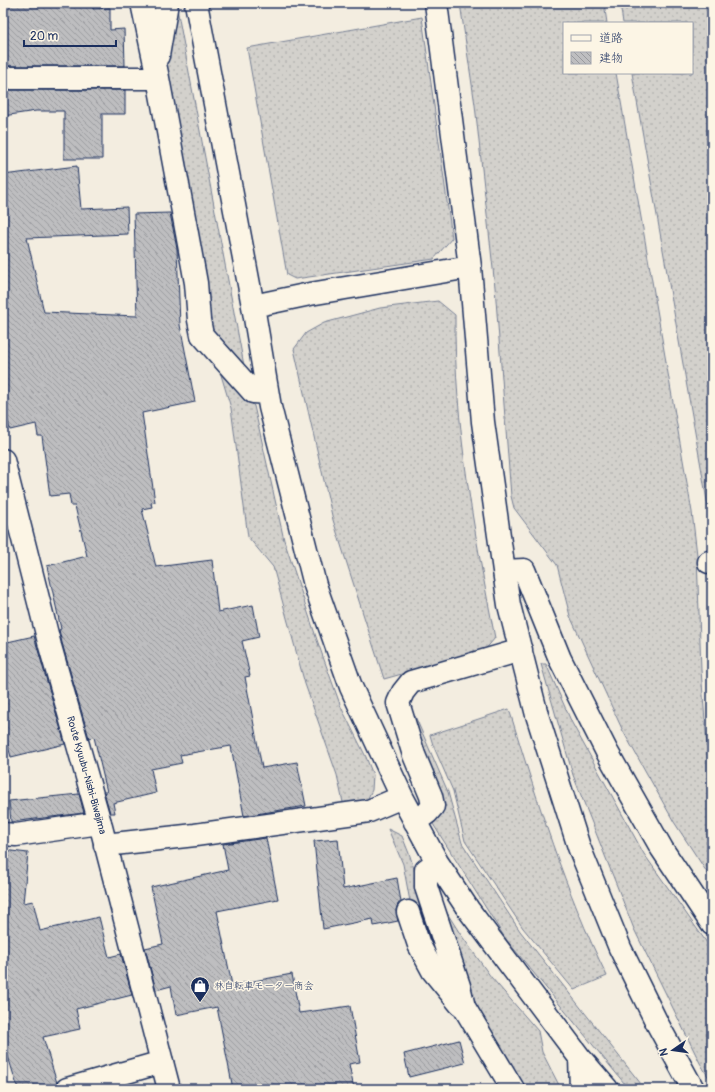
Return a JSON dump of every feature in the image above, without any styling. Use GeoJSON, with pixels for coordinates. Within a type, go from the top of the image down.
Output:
{"type":"FeatureCollection","features":[{"type":"Feature","properties":{"kind":"street"},"geometry":{"type":"LineString","coordinates":[[142,3],[158,78],[186,228],[196,284],[199,320],[202,335],[253,392],[268,392]]}},
{"type":"Feature","properties":{"kind":"street"},"geometry":{"type":"LineString","coordinates":[[153,57],[158,56],[167,3]]}},
{"type":"Feature","properties":{"kind":"street"},"geometry":{"type":"LineString","coordinates":[[196,3],[253,306],[270,407],[315,585],[351,687],[402,797],[437,862],[468,909],[580,1058],[607,1089]]}},
{"type":"Feature","properties":{"kind":"street"},"geometry":{"type":"LineString","coordinates":[[436,3],[470,267],[483,422],[509,605],[537,715],[579,847],[620,948],[658,1025],[693,1089]]}},
{"type":"Feature","properties":{"kind":"street"},"geometry":{"type":"LineString","coordinates":[[3,78],[158,78]]}},
{"type":"Feature","properties":{"kind":"street"},"geometry":{"type":"LineString","coordinates":[[253,306],[310,294],[470,267]]}},
{"type":"Feature","properties":{"kind":"street","name":"Route Kyuubu-Nishi-Biwajima"},"geometry":{"type":"LineString","coordinates":[[3,460],[50,646],[100,823],[169,1089]]}},
{"type":"Feature","properties":{"kind":"street"},"geometry":{"type":"LineString","coordinates":[[504,571],[524,570],[560,659],[607,752],[662,850],[712,924]]}},
{"type":"Feature","properties":{"kind":"street"},"geometry":{"type":"LineString","coordinates":[[415,822],[427,813],[433,806],[431,796],[414,755],[398,703],[403,692],[411,682],[521,650]]}},
{"type":"Feature","properties":{"kind":"street"},"geometry":{"type":"LineString","coordinates":[[105,845],[195,835],[369,811],[402,797]]}},
{"type":"Feature","properties":{"kind":"street"},"geometry":{"type":"LineString","coordinates":[[3,834],[16,835],[43,832],[100,823]]}},
{"type":"Feature","properties":{"kind":"street"},"geometry":{"type":"LineString","coordinates":[[437,862],[426,870],[426,887],[460,986],[464,1007]]}},
{"type":"Feature","properties":{"kind":"street"},"geometry":{"type":"LineString","coordinates":[[408,912],[419,945],[433,971],[464,1007],[512,1089]]}},
{"type":"Feature","properties":{"kind":"street"},"geometry":{"type":"LineString","coordinates":[[580,1058],[581,1089]]}},
{"type":"Feature","properties":{"kind":"street"},"geometry":{"type":"LineString","coordinates":[[67,1089],[162,1062]]}},
{"type":"Feature","properties":{"kind":"shaded area"},"geometry":{"type":"Polygon","coordinates":[[[176,3],[245,371],[208,330],[160,69],[176,3]]]}},
{"type":"Feature","properties":{"kind":"shaded area"},"geometry":{"type":"Polygon","coordinates":[[[460,3],[604,3],[607,22],[563,22],[563,74],[616,74],[692,512],[697,555],[701,670],[707,746],[712,768],[712,880],[674,822],[623,731],[570,616],[557,565],[514,508],[511,496],[495,287],[475,105],[460,3]]]}},
{"type":"Feature","properties":{"kind":"shaded area"},"geometry":{"type":"Polygon","coordinates":[[[620,3],[712,3],[712,523],[632,74],[693,74],[693,22],[623,22],[620,3]]]}},
{"type":"Feature","properties":{"kind":"shaded area"},"geometry":{"type":"Polygon","coordinates":[[[422,17],[452,238],[434,259],[295,279],[287,275],[247,48],[422,17]]]}},
{"type":"Feature","properties":{"kind":"shaded area"},"geometry":{"type":"Polygon","coordinates":[[[438,301],[455,315],[458,397],[467,478],[495,638],[484,651],[384,679],[333,520],[294,349],[306,333],[324,323],[380,308],[438,301]]]}},
{"type":"Feature","properties":{"kind":"shaded area"},"geometry":{"type":"Polygon","coordinates":[[[218,365],[254,406],[284,540],[341,707],[366,757],[373,775],[372,790],[366,802],[344,807],[337,775],[305,684],[273,567],[248,537],[231,408],[218,365]]]}},
{"type":"Feature","properties":{"kind":"shaded area"},"geometry":{"type":"Polygon","coordinates":[[[541,664],[546,664],[572,723],[644,854],[712,950],[712,1083],[700,1063],[634,929],[573,775],[541,664]]]}},
{"type":"Feature","properties":{"kind":"shaded area"},"geometry":{"type":"Polygon","coordinates":[[[509,709],[541,811],[565,878],[607,976],[574,990],[523,928],[465,841],[453,791],[430,735],[509,709]]]}},
{"type":"Feature","properties":{"kind":"shaded area"},"geometry":{"type":"Polygon","coordinates":[[[415,716],[448,792],[462,843],[520,931],[645,1089],[629,1089],[505,938],[433,824],[445,806],[410,719],[415,716]]]}},
{"type":"Feature","properties":{"kind":"shaded area"},"geometry":{"type":"Polygon","coordinates":[[[388,829],[402,836],[410,856],[449,983],[411,907],[403,864],[388,829]]]}},
{"type":"Feature","properties":{"kind":"shaded area"},"geometry":{"type":"Polygon","coordinates":[[[437,897],[459,932],[491,977],[538,1031],[542,1052],[561,1089],[522,1089],[464,988],[437,897]]]}},
{"type":"Feature","properties":{"kind":"building"},"geometry":{"type":"Polygon","coordinates":[[[3,3],[94,3],[93,9],[110,8],[110,30],[124,29],[125,66],[3,66],[3,3]]]}},
{"type":"Feature","properties":{"kind":"building"},"geometry":{"type":"Polygon","coordinates":[[[3,90],[125,90],[125,114],[102,114],[102,159],[64,159],[64,111],[36,111],[3,116],[3,90]]]}},
{"type":"Feature","properties":{"kind":"building"},"geometry":{"type":"Polygon","coordinates":[[[77,166],[81,209],[127,207],[128,234],[27,238],[44,312],[137,316],[134,214],[170,213],[177,249],[180,325],[195,402],[142,413],[155,502],[151,503],[152,507],[142,509],[156,567],[212,560],[218,612],[253,605],[259,637],[242,641],[250,676],[245,677],[262,768],[297,762],[306,806],[244,816],[231,746],[180,755],[182,763],[151,769],[156,793],[113,803],[115,813],[110,813],[104,792],[107,792],[94,737],[89,738],[62,643],[59,630],[61,629],[47,566],[87,556],[75,506],[71,506],[69,494],[50,496],[42,436],[38,436],[36,424],[10,430],[3,400],[3,175],[77,166]]]}},
{"type":"Feature","properties":{"kind":"building"},"geometry":{"type":"Polygon","coordinates":[[[34,636],[65,744],[11,757],[3,728],[3,643],[34,636]]]}},
{"type":"Feature","properties":{"kind":"building"},"geometry":{"type":"Polygon","coordinates":[[[79,794],[84,813],[11,822],[9,801],[79,794]]]}},
{"type":"Feature","properties":{"kind":"building"},"geometry":{"type":"Polygon","coordinates":[[[266,838],[278,899],[217,911],[232,985],[292,974],[299,1013],[350,1006],[360,1062],[349,1064],[354,1089],[233,1089],[217,1007],[176,1015],[171,986],[156,990],[145,948],[163,944],[151,887],[228,870],[223,844],[266,838]]]}},
{"type":"Feature","properties":{"kind":"building"},"geometry":{"type":"Polygon","coordinates":[[[338,839],[343,889],[397,878],[401,902],[398,904],[396,910],[398,921],[374,926],[373,919],[323,929],[314,841],[338,839]]]}},
{"type":"Feature","properties":{"kind":"building"},"geometry":{"type":"Polygon","coordinates":[[[3,850],[28,853],[23,903],[33,901],[40,931],[99,917],[109,957],[121,954],[132,995],[76,1009],[80,1029],[43,1037],[57,1083],[55,1089],[18,1089],[3,1040],[3,850]]]}},
{"type":"Feature","properties":{"kind":"building"},"geometry":{"type":"Polygon","coordinates":[[[459,1040],[465,1063],[409,1077],[404,1054],[459,1040]]]}},
{"type":"Feature","properties":{"kind":"place","name":"林自転車モーター商会"},"geometry":{"type":"Point","coordinates":[200,1003]}}]}
